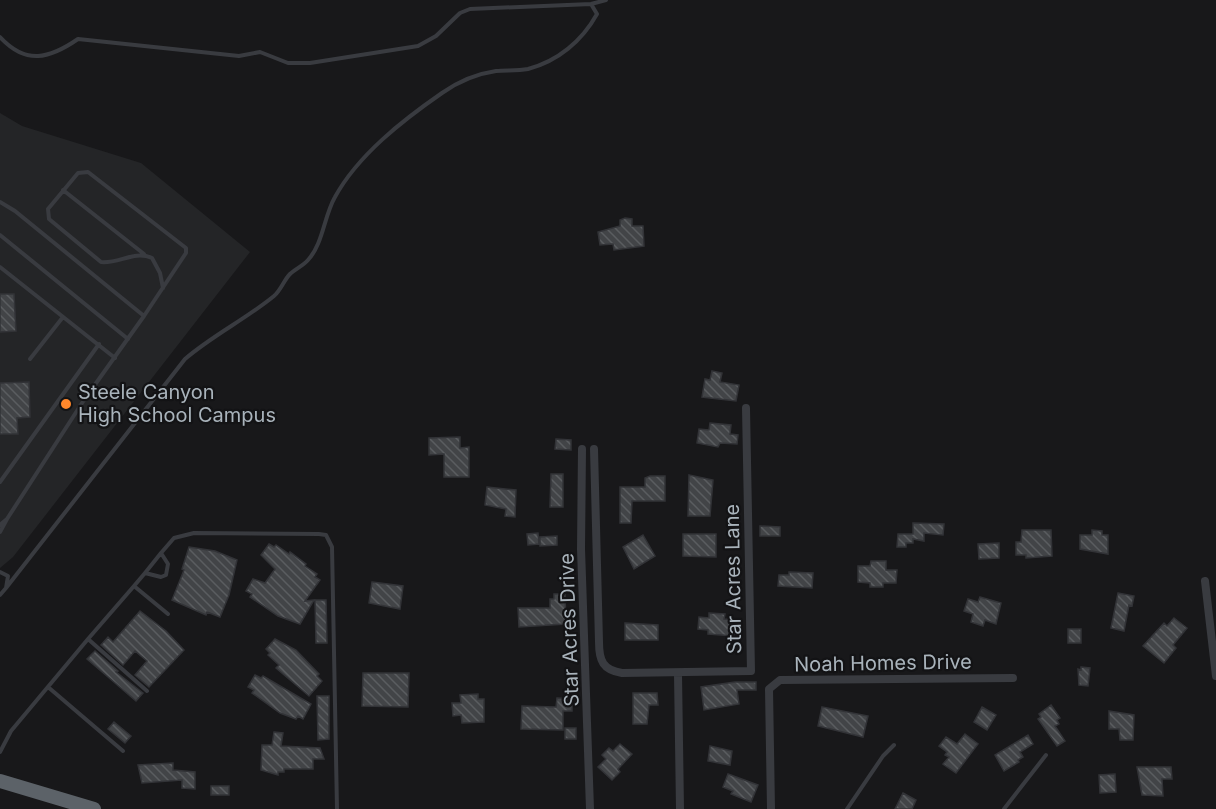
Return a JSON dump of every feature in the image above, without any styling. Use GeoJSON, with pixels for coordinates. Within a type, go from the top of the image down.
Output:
{"type":"FeatureCollection","features":[{"type":"Feature","properties":{"kind":"highway"},"geometry":{"type":"LineString","coordinates":[[0,781],[94,809]]}},
{"type":"Feature","properties":{"kind":"street","name":"Star Acres Lane"},"geometry":{"type":"LineString","coordinates":[[594,449],[599,656],[609,671],[678,674],[751,671],[746,408]]}},
{"type":"Feature","properties":{"kind":"street","name":"Star Acres Drive"},"geometry":{"type":"LineString","coordinates":[[582,449],[581,549],[590,809]]}},
{"type":"Feature","properties":{"kind":"street"},"geometry":{"type":"LineString","coordinates":[[1205,581],[1216,676]]}},
{"type":"Feature","properties":{"kind":"street"},"geometry":{"type":"LineString","coordinates":[[678,674],[680,809]]}},
{"type":"Feature","properties":{"kind":"street","name":"Noah Homes Drive"},"geometry":{"type":"LineString","coordinates":[[771,809],[769,689],[780,680],[1013,678]]}},
{"type":"Feature","properties":{"kind":"lane"},"geometry":{"type":"LineString","coordinates":[[0,37],[11,49],[35,58],[60,51],[78,39],[239,56],[260,52],[288,63],[310,63],[418,46],[436,36],[460,13],[470,9],[591,4],[606,0]]}},
{"type":"Feature","properties":{"kind":"lane"},"geometry":{"type":"LineString","coordinates":[[0,595],[185,359],[205,342],[224,333],[243,316],[276,295],[289,275],[309,260],[342,183],[366,157],[401,123],[463,79],[542,64],[574,45],[589,29],[597,14],[591,4]]}},
{"type":"Feature","properties":{"kind":"lane"},"geometry":{"type":"LineString","coordinates":[[0,532],[84,400],[116,358],[186,253],[183,244],[88,172],[78,173],[48,209],[49,219],[101,262],[110,263],[134,255],[144,255]]}},
{"type":"Feature","properties":{"kind":"lane"},"geometry":{"type":"LineString","coordinates":[[63,190],[157,264],[163,288]]}},
{"type":"Feature","properties":{"kind":"lane"},"geometry":{"type":"LineString","coordinates":[[0,202],[15,211],[144,316]]}},
{"type":"Feature","properties":{"kind":"lane"},"geometry":{"type":"LineString","coordinates":[[0,235],[128,339]]}},
{"type":"Feature","properties":{"kind":"lane"},"geometry":{"type":"LineString","coordinates":[[0,267],[116,358]]}},
{"type":"Feature","properties":{"kind":"lane"},"geometry":{"type":"LineString","coordinates":[[30,359],[63,316]]}},
{"type":"Feature","properties":{"kind":"lane"},"geometry":{"type":"LineString","coordinates":[[0,482],[99,344]]}},
{"type":"Feature","properties":{"kind":"lane"},"geometry":{"type":"LineString","coordinates":[[0,525],[7,519]]}},
{"type":"Feature","properties":{"kind":"lane"},"geometry":{"type":"LineString","coordinates":[[0,752],[11,731],[174,538],[194,533],[326,534],[330,539],[333,558],[337,809]]}},
{"type":"Feature","properties":{"kind":"lane"},"geometry":{"type":"LineString","coordinates":[[145,573],[161,578],[166,575],[168,564],[161,553]]}},
{"type":"Feature","properties":{"kind":"lane"},"geometry":{"type":"LineString","coordinates":[[0,572],[8,576],[6,588]]}},
{"type":"Feature","properties":{"kind":"lane"},"geometry":{"type":"LineString","coordinates":[[134,586],[168,614]]}},
{"type":"Feature","properties":{"kind":"lane"},"geometry":{"type":"LineString","coordinates":[[88,639],[147,691]]}},
{"type":"Feature","properties":{"kind":"lane"},"geometry":{"type":"LineString","coordinates":[[48,687],[123,751]]}},
{"type":"Feature","properties":{"kind":"lane"},"geometry":{"type":"LineString","coordinates":[[847,809],[883,756],[894,745]]}},
{"type":"Feature","properties":{"kind":"lane"},"geometry":{"type":"LineString","coordinates":[[1004,809],[1046,755]]}},
{"type":"Feature","properties":{"kind":"shaded area","name":"Steele Canyon High School Campus"},"geometry":{"type":"Polygon","coordinates":[[[0,113],[22,126],[141,163],[250,252],[13,557],[0,568],[0,113]]]}},
{"type":"Feature","properties":{"kind":"building"},"geometry":{"type":"Polygon","coordinates":[[[632,219],[632,226],[643,226],[644,246],[614,250],[613,244],[600,245],[598,232],[620,226],[620,220],[632,219]]]}},
{"type":"Feature","properties":{"kind":"building"},"geometry":{"type":"Polygon","coordinates":[[[0,294],[14,294],[16,331],[0,332],[0,294]]]}},
{"type":"Feature","properties":{"kind":"building"},"geometry":{"type":"Polygon","coordinates":[[[712,371],[722,373],[720,382],[739,385],[736,401],[702,397],[705,379],[710,380],[712,371]]]}},
{"type":"Feature","properties":{"kind":"building"},"geometry":{"type":"Polygon","coordinates":[[[29,382],[30,417],[17,418],[18,434],[0,434],[0,383],[29,382]]]}},
{"type":"Feature","properties":{"kind":"building"},"geometry":{"type":"Polygon","coordinates":[[[710,423],[731,425],[730,434],[738,435],[737,444],[720,443],[718,447],[697,443],[699,429],[709,430],[710,423]]]}},
{"type":"Feature","properties":{"kind":"building"},"geometry":{"type":"Polygon","coordinates":[[[460,437],[460,448],[469,447],[469,477],[444,477],[444,454],[429,455],[429,438],[460,437]]]}},
{"type":"Feature","properties":{"kind":"building"},"geometry":{"type":"Polygon","coordinates":[[[556,439],[571,440],[571,450],[555,449],[556,439]]]}},
{"type":"Feature","properties":{"kind":"building"},"geometry":{"type":"Polygon","coordinates":[[[551,474],[563,474],[563,507],[550,507],[551,474]]]}},
{"type":"Feature","properties":{"kind":"building"},"geometry":{"type":"Polygon","coordinates":[[[689,475],[713,480],[710,516],[688,516],[689,475]]]}},
{"type":"Feature","properties":{"kind":"building"},"geometry":{"type":"Polygon","coordinates":[[[665,476],[665,501],[632,501],[631,523],[620,523],[620,487],[645,487],[645,478],[665,476]]]}},
{"type":"Feature","properties":{"kind":"building"},"geometry":{"type":"Polygon","coordinates":[[[487,487],[516,490],[515,517],[505,516],[506,509],[485,505],[487,487]]]}},
{"type":"Feature","properties":{"kind":"building"},"geometry":{"type":"Polygon","coordinates":[[[913,523],[944,524],[943,535],[924,533],[924,541],[913,539],[913,543],[906,543],[906,547],[897,547],[898,534],[913,534],[913,523]]]}},
{"type":"Feature","properties":{"kind":"building"},"geometry":{"type":"Polygon","coordinates":[[[760,526],[780,527],[780,536],[760,536],[760,526]]]}},
{"type":"Feature","properties":{"kind":"building"},"geometry":{"type":"Polygon","coordinates":[[[1022,530],[1051,530],[1052,556],[1026,558],[1026,555],[1016,555],[1016,542],[1021,542],[1022,530]]]}},
{"type":"Feature","properties":{"kind":"building"},"geometry":{"type":"Polygon","coordinates":[[[1092,530],[1102,531],[1102,535],[1108,535],[1108,554],[1080,549],[1080,535],[1092,535],[1092,530]]]}},
{"type":"Feature","properties":{"kind":"building"},"geometry":{"type":"Polygon","coordinates":[[[538,533],[539,544],[528,545],[527,534],[538,533]]]}},
{"type":"Feature","properties":{"kind":"building"},"geometry":{"type":"Polygon","coordinates":[[[683,534],[716,534],[716,557],[683,556],[683,534]]]}},
{"type":"Feature","properties":{"kind":"building"},"geometry":{"type":"Polygon","coordinates":[[[643,535],[655,556],[634,569],[623,547],[643,535]]]}},
{"type":"Feature","properties":{"kind":"building"},"geometry":{"type":"Polygon","coordinates":[[[557,536],[557,545],[540,546],[540,537],[557,536]]]}},
{"type":"Feature","properties":{"kind":"building"},"geometry":{"type":"Polygon","coordinates":[[[999,543],[999,558],[979,559],[978,544],[999,543]]]}},
{"type":"Feature","properties":{"kind":"building"},"geometry":{"type":"Polygon","coordinates":[[[269,544],[274,547],[276,545],[289,554],[290,552],[317,574],[315,577],[320,580],[305,601],[314,600],[300,624],[278,616],[250,597],[252,594],[246,591],[253,579],[265,583],[275,569],[261,555],[269,544]]]}},
{"type":"Feature","properties":{"kind":"building"},"geometry":{"type":"Polygon","coordinates":[[[189,547],[215,551],[237,560],[229,595],[220,617],[207,612],[206,615],[172,600],[184,570],[182,569],[189,547]]]}},
{"type":"Feature","properties":{"kind":"building"},"geometry":{"type":"Polygon","coordinates":[[[871,561],[886,561],[886,570],[897,570],[896,583],[883,583],[883,587],[870,587],[870,583],[858,582],[858,566],[870,566],[871,561]]]}},
{"type":"Feature","properties":{"kind":"building"},"geometry":{"type":"Polygon","coordinates":[[[789,572],[813,573],[812,588],[778,586],[779,575],[789,575],[789,572]]]}},
{"type":"Feature","properties":{"kind":"building"},"geometry":{"type":"Polygon","coordinates":[[[372,582],[403,586],[400,609],[369,603],[372,582]]]}},
{"type":"Feature","properties":{"kind":"building"},"geometry":{"type":"Polygon","coordinates":[[[1118,593],[1134,596],[1132,606],[1129,605],[1124,631],[1111,628],[1118,593]]]}},
{"type":"Feature","properties":{"kind":"building"},"geometry":{"type":"Polygon","coordinates":[[[554,594],[565,594],[566,624],[519,627],[518,608],[550,608],[550,599],[554,599],[554,594]]]}},
{"type":"Feature","properties":{"kind":"building"},"geometry":{"type":"Polygon","coordinates":[[[980,597],[1001,603],[996,624],[985,620],[983,626],[971,622],[973,614],[964,611],[968,599],[978,602],[980,597]]]}},
{"type":"Feature","properties":{"kind":"building"},"geometry":{"type":"Polygon","coordinates":[[[315,600],[326,600],[327,643],[316,643],[315,600]]]}},
{"type":"Feature","properties":{"kind":"building"},"geometry":{"type":"Polygon","coordinates":[[[140,611],[166,631],[184,650],[149,687],[135,675],[147,661],[135,651],[123,665],[101,645],[108,637],[113,642],[140,611]]]}},
{"type":"Feature","properties":{"kind":"building"},"geometry":{"type":"Polygon","coordinates":[[[709,613],[725,614],[724,619],[735,620],[734,636],[708,634],[708,630],[698,629],[699,617],[709,618],[709,613]]]}},
{"type":"Feature","properties":{"kind":"building"},"geometry":{"type":"Polygon","coordinates":[[[1174,618],[1187,628],[1173,645],[1176,648],[1164,663],[1143,646],[1164,623],[1167,626],[1174,618]]]}},
{"type":"Feature","properties":{"kind":"building"},"geometry":{"type":"Polygon","coordinates":[[[625,623],[658,625],[658,640],[625,640],[625,623]]]}},
{"type":"Feature","properties":{"kind":"building"},"geometry":{"type":"Polygon","coordinates":[[[1068,629],[1081,629],[1081,643],[1068,643],[1068,629]]]}},
{"type":"Feature","properties":{"kind":"building"},"geometry":{"type":"Polygon","coordinates":[[[275,639],[296,650],[319,674],[317,676],[322,681],[309,696],[276,668],[279,665],[268,655],[270,653],[266,649],[275,639]]]}},
{"type":"Feature","properties":{"kind":"building"},"geometry":{"type":"Polygon","coordinates":[[[95,651],[118,671],[116,672],[143,693],[136,701],[87,659],[95,651]]]}},
{"type":"Feature","properties":{"kind":"building"},"geometry":{"type":"Polygon","coordinates":[[[1081,667],[1090,668],[1088,686],[1079,685],[1078,669],[1081,670],[1081,667]]]}},
{"type":"Feature","properties":{"kind":"building"},"geometry":{"type":"Polygon","coordinates":[[[363,673],[409,673],[408,707],[362,706],[363,673]]]}},
{"type":"Feature","properties":{"kind":"building"},"geometry":{"type":"Polygon","coordinates":[[[255,675],[261,678],[263,676],[311,704],[303,719],[280,713],[252,693],[254,690],[248,687],[255,675]]]}},
{"type":"Feature","properties":{"kind":"building"},"geometry":{"type":"Polygon","coordinates":[[[735,682],[756,682],[756,690],[737,690],[739,704],[704,710],[701,687],[735,682]]]}},
{"type":"Feature","properties":{"kind":"building"},"geometry":{"type":"Polygon","coordinates":[[[633,693],[657,693],[658,705],[649,705],[647,724],[633,724],[633,693]]]}},
{"type":"Feature","properties":{"kind":"building"},"geometry":{"type":"Polygon","coordinates":[[[478,694],[478,699],[484,699],[484,722],[462,723],[461,715],[453,716],[452,703],[461,703],[460,695],[478,694]]]}},
{"type":"Feature","properties":{"kind":"building"},"geometry":{"type":"Polygon","coordinates":[[[317,696],[329,696],[329,739],[318,740],[317,696]]]}},
{"type":"Feature","properties":{"kind":"building"},"geometry":{"type":"Polygon","coordinates":[[[557,698],[572,699],[572,711],[563,711],[563,730],[521,729],[522,706],[556,707],[557,698]]]}},
{"type":"Feature","properties":{"kind":"building"},"geometry":{"type":"Polygon","coordinates":[[[1051,705],[1060,718],[1057,720],[1059,724],[1055,726],[1065,741],[1057,746],[1038,719],[1041,717],[1039,714],[1051,705]]]}},
{"type":"Feature","properties":{"kind":"building"},"geometry":{"type":"Polygon","coordinates":[[[822,707],[868,716],[863,737],[818,726],[822,707]]]}},
{"type":"Feature","properties":{"kind":"building"},"geometry":{"type":"Polygon","coordinates":[[[982,707],[996,715],[987,730],[974,722],[982,707]]]}},
{"type":"Feature","properties":{"kind":"building"},"geometry":{"type":"Polygon","coordinates":[[[1109,711],[1134,715],[1133,740],[1120,740],[1119,729],[1109,729],[1109,711]]]}},
{"type":"Feature","properties":{"kind":"building"},"geometry":{"type":"Polygon","coordinates":[[[114,722],[131,736],[125,743],[108,729],[114,722]]]}},
{"type":"Feature","properties":{"kind":"building"},"geometry":{"type":"Polygon","coordinates":[[[565,728],[576,728],[576,739],[565,739],[565,728]]]}},
{"type":"Feature","properties":{"kind":"building"},"geometry":{"type":"Polygon","coordinates":[[[274,732],[283,733],[281,746],[320,748],[324,759],[313,759],[313,769],[284,769],[284,772],[278,772],[278,775],[261,770],[262,745],[272,745],[274,732]]]}},
{"type":"Feature","properties":{"kind":"building"},"geometry":{"type":"Polygon","coordinates":[[[965,734],[978,744],[956,773],[943,764],[949,757],[945,755],[947,752],[939,746],[946,737],[957,744],[965,734]]]}},
{"type":"Feature","properties":{"kind":"building"},"geometry":{"type":"Polygon","coordinates":[[[1028,735],[1033,744],[1020,752],[1023,757],[1018,760],[1019,762],[1004,771],[995,755],[1028,735]]]}},
{"type":"Feature","properties":{"kind":"building"},"geometry":{"type":"Polygon","coordinates":[[[620,744],[632,754],[618,769],[620,772],[612,780],[598,767],[606,759],[602,755],[609,748],[613,751],[620,744]]]}},
{"type":"Feature","properties":{"kind":"building"},"geometry":{"type":"Polygon","coordinates":[[[710,746],[732,751],[730,765],[708,761],[710,746]]]}},
{"type":"Feature","properties":{"kind":"building"},"geometry":{"type":"Polygon","coordinates":[[[173,763],[173,770],[195,772],[195,789],[182,788],[182,780],[142,783],[138,765],[173,763]]]}},
{"type":"Feature","properties":{"kind":"building"},"geometry":{"type":"Polygon","coordinates":[[[1137,767],[1171,767],[1172,779],[1162,779],[1163,796],[1142,795],[1137,767]]]}},
{"type":"Feature","properties":{"kind":"building"},"geometry":{"type":"Polygon","coordinates":[[[728,774],[758,785],[751,802],[731,794],[733,791],[723,787],[728,774]]]}},
{"type":"Feature","properties":{"kind":"building"},"geometry":{"type":"Polygon","coordinates":[[[1115,774],[1116,792],[1100,793],[1099,775],[1115,774]]]}},
{"type":"Feature","properties":{"kind":"building"},"geometry":{"type":"Polygon","coordinates":[[[211,786],[229,786],[229,795],[211,795],[211,786]]]}},
{"type":"Feature","properties":{"kind":"building"},"geometry":{"type":"Polygon","coordinates":[[[903,793],[916,800],[912,809],[895,809],[903,793]]]}},
{"type":"Feature","properties":{"kind":"place","name":"Steele Canyon High School Campus"},"geometry":{"type":"Point","coordinates":[66,404]}}]}
